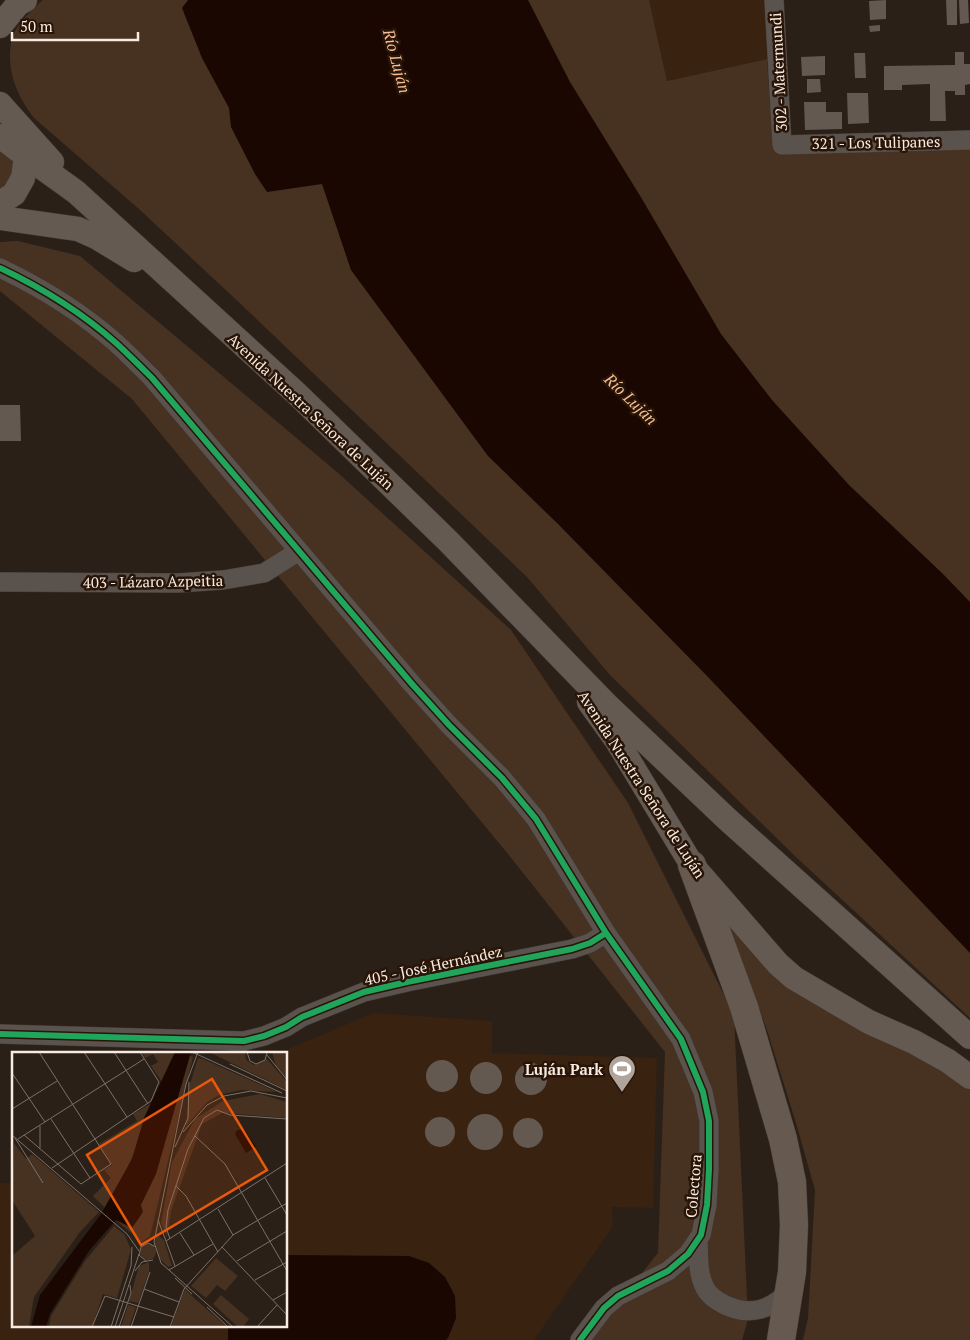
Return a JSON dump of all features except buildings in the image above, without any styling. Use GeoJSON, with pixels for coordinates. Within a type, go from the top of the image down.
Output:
{"type":"FeatureCollection","features":[{"type":"Feature","properties":{"kind":"highway"},"geometry":{"type":"LineString","coordinates":[[692,865],[744,1007],[783,1140],[792,1182],[794,1225],[792,1272],[781,1340]]}},
{"type":"Feature","properties":{"kind":"main road"},"geometry":{"type":"LineString","coordinates":[[0,26],[18,4],[25,0]]}},
{"type":"Feature","properties":{"kind":"main road","name":"Avenida Nuestra Señora de Luján"},"geometry":{"type":"LineString","coordinates":[[0,104],[44,152],[76,192]]}},
{"type":"Feature","properties":{"kind":"main road","name":"Avenida Nuestra Señora de Luján"},"geometry":{"type":"LineString","coordinates":[[0,136],[76,192],[297,394],[449,542],[607,705],[727,819],[970,1038]]}},
{"type":"Feature","properties":{"kind":"main road"},"geometry":{"type":"LineString","coordinates":[[0,203],[14,194],[23,178],[26,156]]}},
{"type":"Feature","properties":{"kind":"main road"},"geometry":{"type":"LineString","coordinates":[[0,218],[78,229],[128,256],[195,302]]}},
{"type":"Feature","properties":{"kind":"main road","name":"Avenida Nuestra Señora de Luján"},"geometry":{"type":"LineString","coordinates":[[540,637],[617,741],[692,865],[778,964],[794,978],[869,1022],[914,1042],[948,1061],[970,1077]]}},
{"type":"Feature","properties":{"kind":"street","name":"302 - Matermundi"},"geometry":{"type":"LineString","coordinates":[[774,0],[782,145]]}},
{"type":"Feature","properties":{"kind":"street","name":"321 - Los Tulipanes"},"geometry":{"type":"LineString","coordinates":[[782,145],[970,140]]}},
{"type":"Feature","properties":{"kind":"street","name":"Colectora"},"geometry":{"type":"LineString","coordinates":[[0,268],[28,281],[74,310],[116,343],[152,378],[412,684],[449,725],[502,778],[536,819],[606,933],[681,1040],[696,1071],[709,1121],[707,1204],[701,1234],[688,1254],[668,1271],[618,1296],[604,1308],[580,1340]]}},
{"type":"Feature","properties":{"kind":"street","name":"403 - Lázaro Azpeitia"},"geometry":{"type":"LineString","coordinates":[[0,582],[178,583],[223,580],[264,573],[299,551]]}},
{"type":"Feature","properties":{"kind":"street","name":"405 - José Hernández"},"geometry":{"type":"LineString","coordinates":[[0,1034],[244,1041],[264,1036],[286,1027],[302,1017],[364,992],[572,949],[606,933]]}},
{"type":"Feature","properties":{"kind":"street"},"geometry":{"type":"LineString","coordinates":[[698,1239],[699,1270],[705,1288],[712,1298],[737,1310],[753,1311],[778,1302],[790,1290]]}},
{"type":"Feature","properties":{"kind":"shaded area"},"geometry":{"type":"Polygon","coordinates":[[[43,0],[317,0],[970,816],[970,1018],[797,858],[610,675],[527,577],[139,209],[34,118],[17,91],[11,71],[10,50],[12,39],[20,23],[43,0]]]}},
{"type":"Feature","properties":{"kind":"shaded area"},"geometry":{"type":"Polygon","coordinates":[[[459,0],[649,0],[667,81],[767,59],[773,149],[970,147],[970,634],[768,431],[459,0]]]}},
{"type":"Feature","properties":{"kind":"shaded area"},"geometry":{"type":"Polygon","coordinates":[[[649,0],[765,0],[767,59],[667,81],[649,0]]]}},
{"type":"Feature","properties":{"kind":"shaded area"},"geometry":{"type":"Polygon","coordinates":[[[0,143],[9,150],[18,171],[0,198],[0,143]]]}},
{"type":"Feature","properties":{"kind":"shaded area"},"geometry":{"type":"Polygon","coordinates":[[[18,241],[80,256],[337,472],[511,630],[628,803],[734,1015],[748,1319],[742,1340],[588,1340],[658,1253],[665,1052],[508,854],[132,399],[0,291],[0,242],[18,241]]]}},
{"type":"Feature","properties":{"kind":"shaded area"},"geometry":{"type":"Polygon","coordinates":[[[726,918],[777,970],[970,1087],[970,1340],[803,1340],[808,1318],[815,1190],[767,1030],[726,918]]]}},
{"type":"Feature","properties":{"kind":"shaded area"},"geometry":{"type":"Polygon","coordinates":[[[373,1013],[492,1021],[492,1053],[657,1058],[653,1208],[612,1207],[613,1226],[534,1340],[0,1340],[0,1183],[12,1183],[12,1328],[288,1328],[288,1052],[282,1052],[373,1013]]]}},
{"type":"Feature","properties":{"kind":"water","name":"Río Luján"},"geometry":{"type":"Polygon","coordinates":[[[188,0],[528,0],[570,82],[642,199],[721,334],[772,400],[849,485],[970,602],[970,953],[708,677],[558,524],[488,456],[351,270],[322,184],[267,192],[255,174],[231,127],[229,108],[202,58],[182,8],[188,0]]]}},
{"type":"Feature","properties":{"kind":"water"},"geometry":{"type":"Polygon","coordinates":[[[288,1255],[409,1256],[429,1263],[445,1277],[455,1296],[456,1318],[446,1340],[228,1340],[228,1328],[288,1328],[288,1255]]]}},
{"type":"Feature","properties":{"kind":"cycle path"},"geometry":{"type":"LineString","coordinates":[[0,268],[46,292],[89,321],[116,343],[152,378],[412,684],[449,725],[502,778],[536,819],[606,933],[681,1039],[703,1092],[709,1121],[707,1205],[701,1235],[688,1254],[668,1271],[618,1296],[604,1308],[580,1340]]}},
{"type":"Feature","properties":{"kind":"cycle path"},"geometry":{"type":"LineString","coordinates":[[0,1034],[244,1041],[264,1036],[286,1027],[302,1017],[364,992],[572,949],[590,943],[606,933]]}},
{"type":"Feature","properties":{"kind":"place","name":"Luján Park"},"geometry":{"type":"Point","coordinates":[622,1093]}}]}
